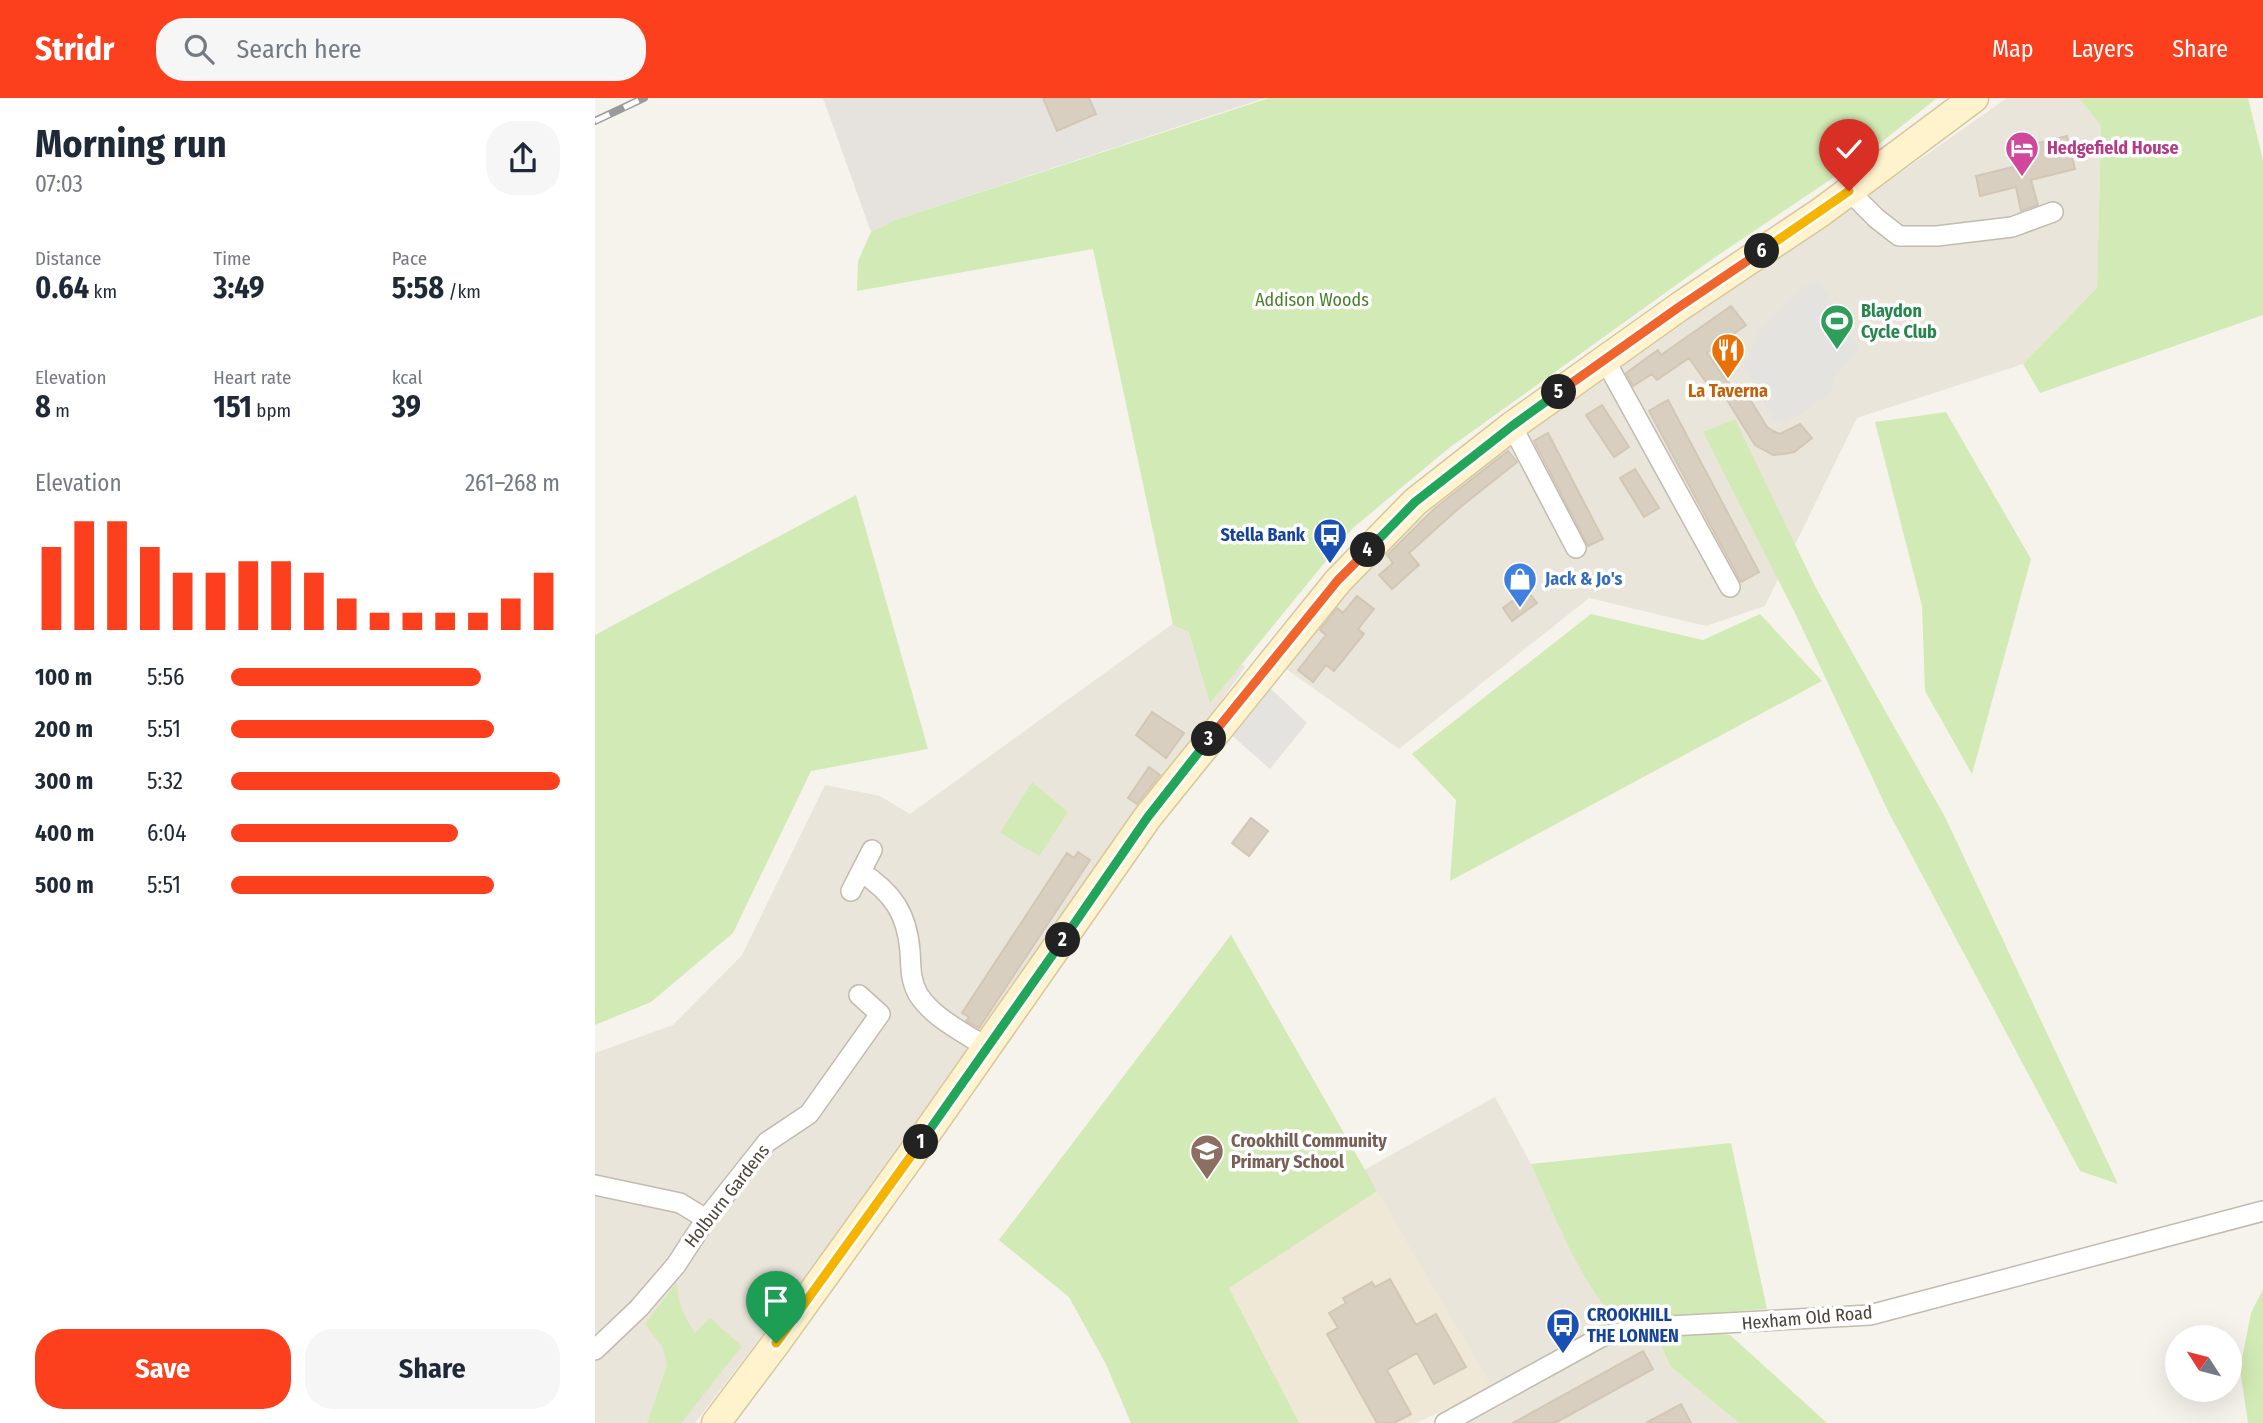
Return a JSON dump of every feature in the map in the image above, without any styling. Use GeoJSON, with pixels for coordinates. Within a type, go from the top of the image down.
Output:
{"type":"FeatureCollection","features":[{"type":"Feature","properties":{"kind":"main road"},"geometry":{"type":"LineString","coordinates":[[716,1423],[896,1177],[1147,818],[1338,580],[1415,502],[1512,426],[1849,191],[1974,98]]}},
{"type":"Feature","properties":{"kind":"street"},"geometry":{"type":"LineString","coordinates":[[1849,191],[1899,236],[1937,236],[2012,227],[2053,212]]}},
{"type":"Feature","properties":{"kind":"street"},"geometry":{"type":"LineString","coordinates":[[1605,360],[1730,587]]}},
{"type":"Feature","properties":{"kind":"street"},"geometry":{"type":"LineString","coordinates":[[1512,426],[1576,548]]}},
{"type":"Feature","properties":{"kind":"street"},"geometry":{"type":"LineString","coordinates":[[851,891],[873,850]]}},
{"type":"Feature","properties":{"kind":"street"},"geometry":{"type":"LineString","coordinates":[[861,872],[891,895],[899,911],[908,935],[911,976],[918,993],[929,1007],[986,1048]]}},
{"type":"Feature","properties":{"kind":"street","name":"Holburn Gardens"},"geometry":{"type":"LineString","coordinates":[[595,1350],[639,1308],[676,1265],[706,1219],[767,1142],[809,1114],[880,1014],[859,995]]}},
{"type":"Feature","properties":{"kind":"street"},"geometry":{"type":"LineString","coordinates":[[595,1185],[680,1203],[706,1219]]}},
{"type":"Feature","properties":{"kind":"street","name":"Hexham Old Road"},"geometry":{"type":"LineString","coordinates":[[1445,1423],[1603,1336],[1651,1327],[1870,1314],[2263,1211]]}},
{"type":"Feature","properties":{"kind":"shaded area"},"geometry":{"type":"Polygon","coordinates":[[[823,98],[1265,98],[895,220],[871,232],[823,98]]]}},
{"type":"Feature","properties":{"kind":"shaded area"},"geometry":{"type":"Polygon","coordinates":[[[2007,98],[2079,98],[2101,126],[2097,288],[2023,364],[1857,418],[1765,606],[1706,626],[1589,598],[1399,749],[1282,666],[1399,536],[1547,416],[2007,98]]]}},
{"type":"Feature","properties":{"kind":"shaded area"},"geometry":{"type":"Polygon","coordinates":[[[1819,280],[1860,349],[1834,378],[1832,391],[1801,414],[1783,422],[1774,419],[1743,365],[1762,327],[1801,288],[1819,280]]]}},
{"type":"Feature","properties":{"kind":"shaded area"},"geometry":{"type":"Polygon","coordinates":[[[1178,620],[1245,667],[960,1075],[695,1423],[595,1423],[595,1053],[673,1025],[742,955],[825,785],[880,796],[910,814],[1178,620]]]}},
{"type":"Feature","properties":{"kind":"shaded area"},"geometry":{"type":"Polygon","coordinates":[[[1267,685],[1307,723],[1270,769],[1228,732],[1267,685]]]}},
{"type":"Feature","properties":{"kind":"shaded area","name":"Crookhill Community Primary School"},"geometry":{"type":"Polygon","coordinates":[[[1231,935],[1364,1170],[1493,1388],[1416,1423],[1131,1423],[1106,1364],[1069,1297],[999,1240],[1231,935]]]}},
{"type":"Feature","properties":{"kind":"shaded area"},"geometry":{"type":"Polygon","coordinates":[[[1495,1097],[1589,1284],[1601,1301],[1629,1336],[1655,1331],[1670,1366],[1739,1423],[1460,1423],[1502,1405],[1364,1170],[1495,1097]]]}},
{"type":"Feature","properties":{"kind":"green space","name":"Addison Woods"},"geometry":{"type":"Polygon","coordinates":[[[1269,98],[1937,98],[1855,163],[1711,260],[1449,448],[1353,528],[1210,703],[1189,632],[1173,625],[1093,249],[857,291],[858,261],[871,232],[895,220],[1269,98]]]}},
{"type":"Feature","properties":{"kind":"green space"},"geometry":{"type":"Polygon","coordinates":[[[2079,98],[2248,98],[2263,160],[2263,315],[2040,393],[2023,364],[2097,288],[2101,126],[2079,98]]]}},
{"type":"Feature","properties":{"kind":"green space"},"geometry":{"type":"Polygon","coordinates":[[[1946,412],[2031,559],[1972,774],[1925,691],[1922,606],[1875,422],[1946,412]]]}},
{"type":"Feature","properties":{"kind":"green space"},"geometry":{"type":"Polygon","coordinates":[[[1735,419],[1816,588],[1945,817],[2118,1184],[2080,1171],[1888,811],[1796,615],[1703,432],[1735,419]]]}},
{"type":"Feature","properties":{"kind":"green space"},"geometry":{"type":"Polygon","coordinates":[[[856,495],[928,749],[811,771],[733,933],[651,1002],[595,1025],[595,635],[856,495]]]}},
{"type":"Feature","properties":{"kind":"green space"},"geometry":{"type":"Polygon","coordinates":[[[1591,614],[1703,640],[1760,614],[1822,681],[1450,881],[1456,800],[1412,754],[1591,614]]]}},
{"type":"Feature","properties":{"kind":"green space"},"geometry":{"type":"Polygon","coordinates":[[[1032,782],[1068,812],[1039,856],[1000,833],[1032,782]]]}},
{"type":"Feature","properties":{"kind":"green space","name":"Crookhill Community Primary School"},"geometry":{"type":"Polygon","coordinates":[[[1231,935],[1377,1191],[1229,1288],[1299,1423],[1131,1423],[1106,1364],[1069,1297],[999,1240],[1231,935]]]}},
{"type":"Feature","properties":{"kind":"green space"},"geometry":{"type":"Polygon","coordinates":[[[1731,1143],[1767,1309],[1620,1320],[1607,1309],[1582,1272],[1531,1164],[1731,1143]]]}},
{"type":"Feature","properties":{"kind":"green space"},"geometry":{"type":"Polygon","coordinates":[[[677,1282],[682,1309],[695,1333],[710,1318],[742,1346],[681,1423],[647,1423],[667,1366],[663,1348],[645,1324],[677,1282]]]}},
{"type":"Feature","properties":{"kind":"green space"},"geometry":{"type":"Polygon","coordinates":[[[2263,1289],[2263,1423],[2248,1423],[2242,1382],[2242,1359],[2251,1313],[2263,1289]]]}},
{"type":"Feature","properties":{"kind":"green space"},"geometry":{"type":"Polygon","coordinates":[[[1692,1329],[1730,1335],[1827,1423],[1739,1423],[1670,1366],[1655,1331],[1692,1329]]]}},
{"type":"Feature","properties":{"kind":"building"},"geometry":{"type":"Polygon","coordinates":[[[1043,98],[1089,98],[1096,114],[1057,131],[1043,98]]]}},
{"type":"Feature","properties":{"kind":"building"},"geometry":{"type":"Polygon","coordinates":[[[2067,136],[2075,169],[2031,180],[2038,205],[2021,211],[2016,187],[1980,196],[1976,176],[2017,166],[2013,149],[2067,136]]]}},
{"type":"Feature","properties":{"kind":"building"},"geometry":{"type":"Polygon","coordinates":[[[1731,306],[1746,325],[1707,353],[1730,385],[1715,395],[1689,358],[1657,380],[1652,374],[1633,386],[1626,373],[1658,350],[1661,355],[1731,306]]]}},
{"type":"Feature","properties":{"kind":"building"},"geometry":{"type":"Polygon","coordinates":[[[1743,388],[1767,427],[1780,434],[1800,424],[1812,438],[1794,452],[1784,454],[1773,455],[1755,445],[1727,400],[1743,388]]]}},
{"type":"Feature","properties":{"kind":"building"},"geometry":{"type":"Polygon","coordinates":[[[1668,400],[1759,572],[1741,582],[1649,411],[1668,400]]]}},
{"type":"Feature","properties":{"kind":"building"},"geometry":{"type":"Polygon","coordinates":[[[1602,405],[1629,447],[1614,457],[1586,415],[1602,405]]]}},
{"type":"Feature","properties":{"kind":"building"},"geometry":{"type":"Polygon","coordinates":[[[1548,433],[1603,539],[1588,546],[1534,441],[1548,433]]]}},
{"type":"Feature","properties":{"kind":"building"},"geometry":{"type":"Polygon","coordinates":[[[1508,451],[1517,462],[1409,553],[1419,565],[1392,589],[1379,575],[1393,563],[1387,555],[1435,508],[1508,451]]]}},
{"type":"Feature","properties":{"kind":"building"},"geometry":{"type":"Polygon","coordinates":[[[1635,469],[1659,508],[1644,517],[1620,478],[1635,469]]]}},
{"type":"Feature","properties":{"kind":"building"},"geometry":{"type":"Polygon","coordinates":[[[1527,590],[1537,603],[1512,621],[1503,608],[1527,590]]]}},
{"type":"Feature","properties":{"kind":"building"},"geometry":{"type":"Polygon","coordinates":[[[1357,596],[1374,609],[1358,629],[1364,634],[1334,671],[1326,665],[1313,682],[1298,670],[1326,635],[1320,630],[1337,608],[1343,613],[1357,596]]]}},
{"type":"Feature","properties":{"kind":"building"},"geometry":{"type":"Polygon","coordinates":[[[1152,712],[1184,733],[1166,758],[1136,735],[1152,712]]]}},
{"type":"Feature","properties":{"kind":"building"},"geometry":{"type":"Polygon","coordinates":[[[1149,767],[1160,775],[1137,804],[1128,798],[1149,767]]]}},
{"type":"Feature","properties":{"kind":"building"},"geometry":{"type":"Polygon","coordinates":[[[1251,818],[1268,831],[1249,856],[1232,843],[1251,818]]]}},
{"type":"Feature","properties":{"kind":"building"},"geometry":{"type":"Polygon","coordinates":[[[1078,852],[1090,860],[979,1028],[966,1021],[969,1017],[962,1013],[1067,853],[1074,858],[1078,852]]]}},
{"type":"Feature","properties":{"kind":"building"},"geometry":{"type":"Polygon","coordinates":[[[1390,1279],[1416,1325],[1436,1314],[1466,1367],[1434,1384],[1417,1353],[1387,1370],[1411,1414],[1394,1423],[1377,1423],[1327,1334],[1338,1328],[1329,1313],[1346,1303],[1343,1298],[1372,1282],[1375,1287],[1390,1279]]]}},
{"type":"Feature","properties":{"kind":"building"},"geometry":{"type":"Polygon","coordinates":[[[1643,1351],[1653,1369],[1555,1423],[1513,1423],[1643,1351]]]}},
{"type":"Feature","properties":{"kind":"building"},"geometry":{"type":"Polygon","coordinates":[[[1681,1404],[1691,1423],[1646,1423],[1681,1404]]]}},
{"type":"Feature","properties":{"kind":"railway"},"geometry":{"type":"LineString","coordinates":[[595,121],[644,98]]}},
{"type":"Feature","properties":{"kind":"place","name":"Hedgefield House"},"geometry":{"type":"Point","coordinates":[2022,178]}},
{"type":"Feature","properties":{"kind":"place","name":"Blaydon Cycle Club"},"geometry":{"type":"Point","coordinates":[1837,351]}},
{"type":"Feature","properties":{"kind":"place","name":"La Taverna"},"geometry":{"type":"Point","coordinates":[1728,380]}},
{"type":"Feature","properties":{"kind":"place","name":"Stella Bank"},"geometry":{"type":"Point","coordinates":[1330,565]}},
{"type":"Feature","properties":{"kind":"place","name":"Jack & Jo's"},"geometry":{"type":"Point","coordinates":[1520,609]}},
{"type":"Feature","properties":{"kind":"place","name":"Crookhill Community Primary School"},"geometry":{"type":"Point","coordinates":[1207,1181]}},
{"type":"Feature","properties":{"kind":"place","name":"CROOKHILL THE LONNEN"},"geometry":{"type":"Point","coordinates":[1563,1355]}},
{"type":"Feature","properties":{"kind":"route"},"geometry":{"type":"LineString","coordinates":[[776,1343],[1147,818],[1338,580],[1415,502],[1512,426],[1849,191]]}}]}
